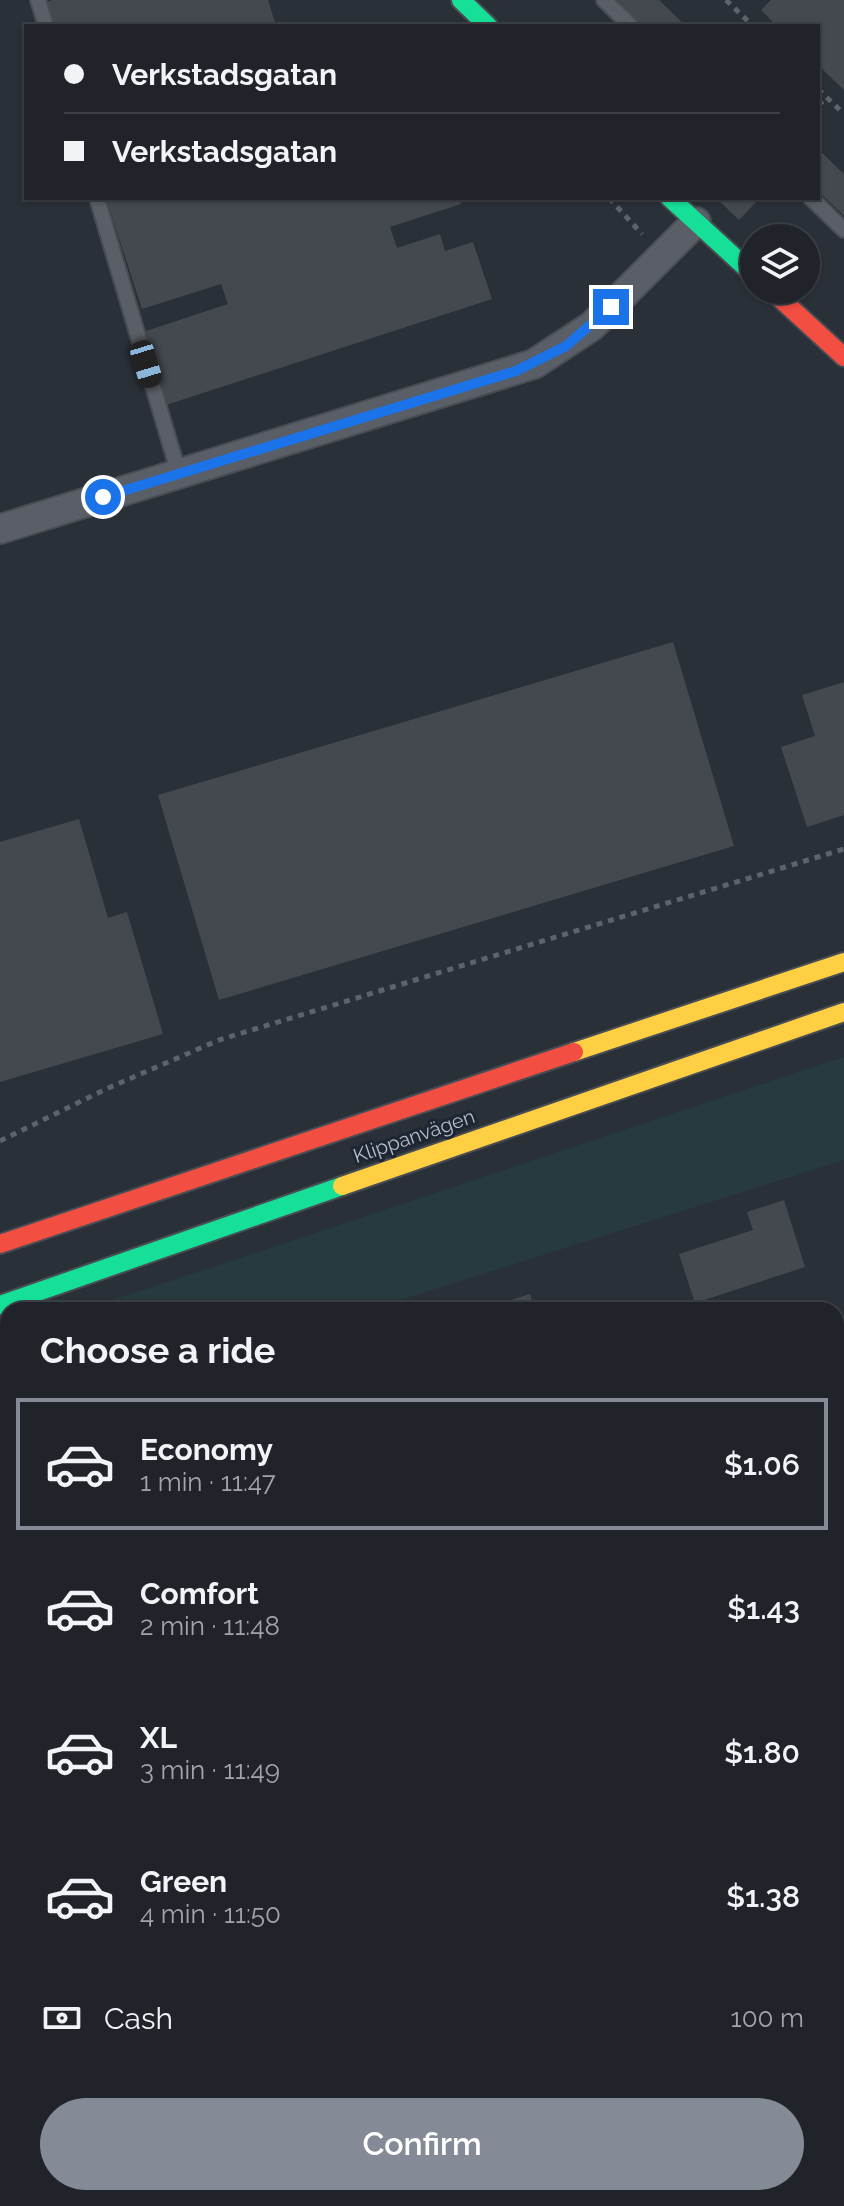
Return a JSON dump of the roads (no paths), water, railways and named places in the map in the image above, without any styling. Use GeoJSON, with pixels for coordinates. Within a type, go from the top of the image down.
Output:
{"type":"FeatureCollection","features":[{"type":"Feature","properties":{"kind":"main road"},"geometry":{"type":"LineString","coordinates":[[461,0],[486,24]]}},
{"type":"Feature","properties":{"kind":"main road"},"geometry":{"type":"LineString","coordinates":[[672,200],[740,262]]}},
{"type":"Feature","properties":{"kind":"main road"},"geometry":{"type":"LineString","coordinates":[[786,304],[844,357]]}},
{"type":"Feature","properties":{"kind":"main road","name":"Klippanvägen"},"geometry":{"type":"LineString","coordinates":[[0,1244],[844,962]]}},
{"type":"Feature","properties":{"kind":"main road","name":"Klippanvägen"},"geometry":{"type":"LineString","coordinates":[[9,1302],[844,1012]]}},
{"type":"Feature","properties":{"kind":"street"},"geometry":{"type":"LineString","coordinates":[[0,529],[534,364],[592,326],[696,222]]}},
{"type":"Feature","properties":{"kind":"lane"},"geometry":{"type":"LineString","coordinates":[[38,0],[45,24]]}},
{"type":"Feature","properties":{"kind":"lane"},"geometry":{"type":"LineString","coordinates":[[604,0],[629,24]]}},
{"type":"Feature","properties":{"kind":"lane"},"geometry":{"type":"LineString","coordinates":[[98,200],[179,474]]}},
{"type":"Feature","properties":{"kind":"lane"},"geometry":{"type":"LineString","coordinates":[[813,200],[844,230]]}}]}
